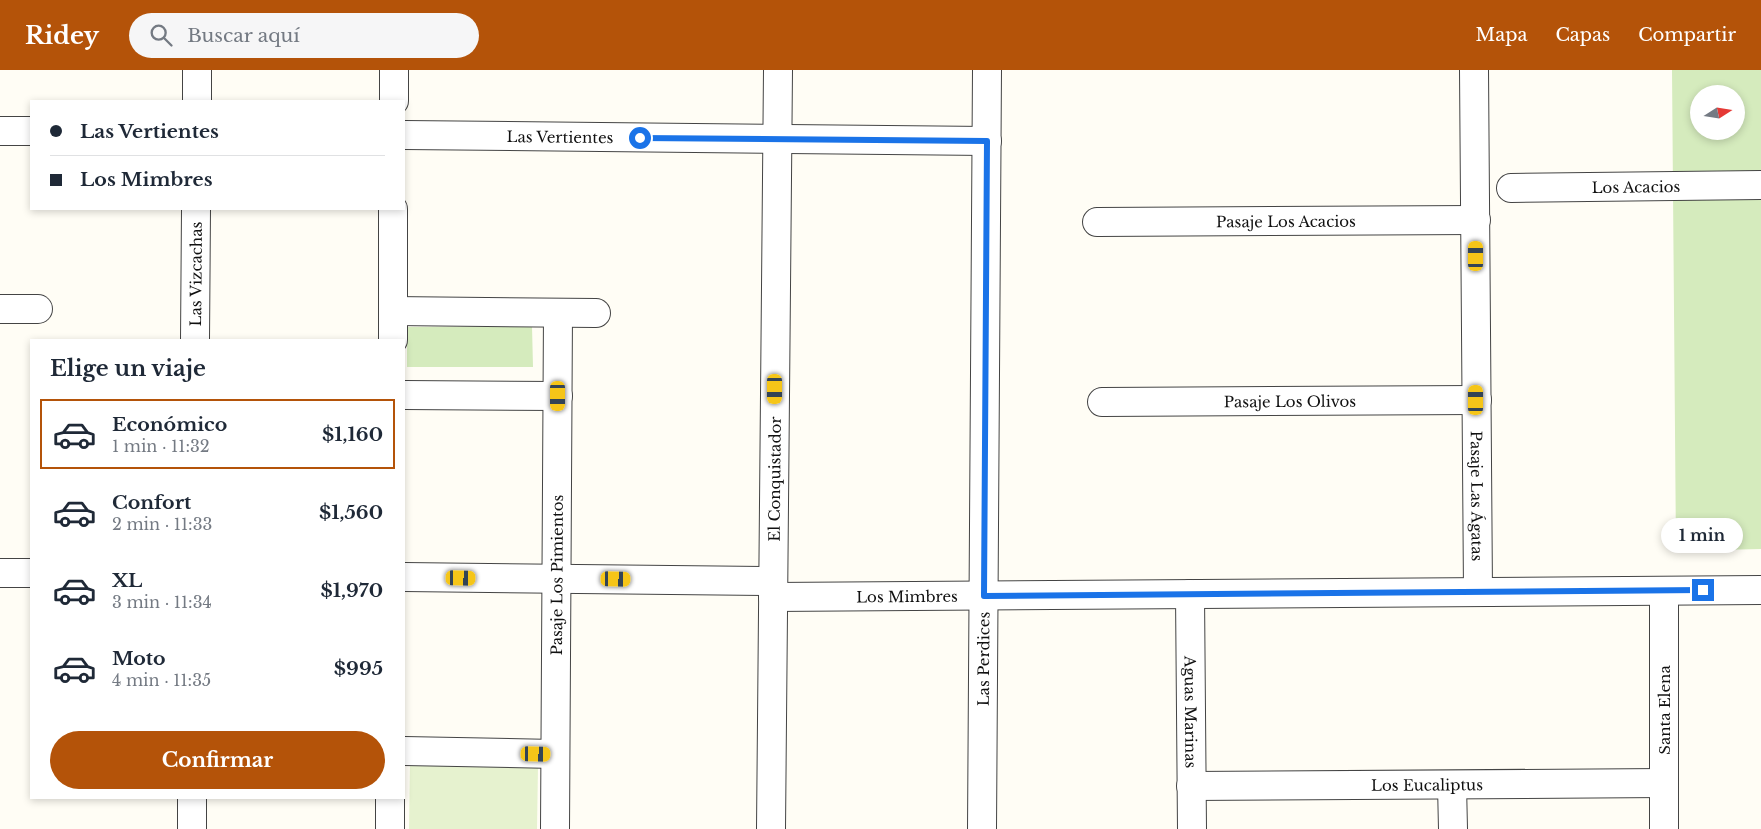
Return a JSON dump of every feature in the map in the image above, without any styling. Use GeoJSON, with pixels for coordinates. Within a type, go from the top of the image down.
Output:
{"type":"FeatureCollection","features":[{"type":"Feature","properties":{"kind":"street"},"geometry":{"type":"LineString","coordinates":[[196,100],[197,70]]}},
{"type":"Feature","properties":{"kind":"street"},"geometry":{"type":"LineString","coordinates":[[394,70],[394,100]]}},
{"type":"Feature","properties":{"kind":"street","name":"El Conquistador"},"geometry":{"type":"LineString","coordinates":[[771,829],[778,70]]}},
{"type":"Feature","properties":{"kind":"street","name":"Las Perdices"},"geometry":{"type":"LineString","coordinates":[[982,829],[988,70]]}},
{"type":"Feature","properties":{"kind":"street","name":"Pasaje Las Ágatas"},"geometry":{"type":"LineString","coordinates":[[1474,70],[1478,592]]}},
{"type":"Feature","properties":{"kind":"street"},"geometry":{"type":"LineString","coordinates":[[0,131],[30,132]]}},
{"type":"Feature","properties":{"kind":"street","name":"Las Vertientes"},"geometry":{"type":"LineString","coordinates":[[405,135],[987,141]]}},
{"type":"Feature","properties":{"kind":"street","name":"Los Acacios"},"geometry":{"type":"LineString","coordinates":[[1511,188],[1761,185]]}},
{"type":"Feature","properties":{"kind":"street","name":"Las Vizcachas"},"geometry":{"type":"LineString","coordinates":[[195,339],[196,210]]}},
{"type":"Feature","properties":{"kind":"street"},"geometry":{"type":"LineString","coordinates":[[393,210],[393,339]]}},
{"type":"Feature","properties":{"kind":"street","name":"Pasaje Los Acacios"},"geometry":{"type":"LineString","coordinates":[[1097,222],[1476,220]]}},
{"type":"Feature","properties":{"kind":"street"},"geometry":{"type":"LineString","coordinates":[[0,309],[38,309]]}},
{"type":"Feature","properties":{"kind":"street"},"geometry":{"type":"LineString","coordinates":[[393,311],[596,313]]}},
{"type":"Feature","properties":{"kind":"street","name":"Pasaje Los Pimientos"},"geometry":{"type":"LineString","coordinates":[[555,829],[558,313]]}},
{"type":"Feature","properties":{"kind":"street"},"geometry":{"type":"LineString","coordinates":[[405,395],[558,396]]}},
{"type":"Feature","properties":{"kind":"street","name":"Pasaje Los Olivos"},"geometry":{"type":"LineString","coordinates":[[1102,402],[1476,400]]}},
{"type":"Feature","properties":{"kind":"street"},"geometry":{"type":"LineString","coordinates":[[0,573],[30,573]]}},
{"type":"Feature","properties":{"kind":"street","name":"Los Mimbres"},"geometry":{"type":"LineString","coordinates":[[405,577],[556,579],[984,596],[1761,590]]}},
{"type":"Feature","properties":{"kind":"street","name":"Santa Elena"},"geometry":{"type":"LineString","coordinates":[[1664,591],[1664,829]]}},
{"type":"Feature","properties":{"kind":"street","name":"Aguas Marinas"},"geometry":{"type":"LineString","coordinates":[[1190,594],[1192,829]]}},
{"type":"Feature","properties":{"kind":"street"},"geometry":{"type":"LineString","coordinates":[[405,752],[555,754]]}},
{"type":"Feature","properties":{"kind":"street","name":"Los Eucaliptus"},"geometry":{"type":"LineString","coordinates":[[1191,786],[1664,783]]}},
{"type":"Feature","properties":{"kind":"street"},"geometry":{"type":"LineString","coordinates":[[1452,785],[1453,829]]}},
{"type":"Feature","properties":{"kind":"street"},"geometry":{"type":"LineString","coordinates":[[192,799],[192,829]]}},
{"type":"Feature","properties":{"kind":"street"},"geometry":{"type":"LineString","coordinates":[[390,799],[390,829]]}},
{"type":"Feature","properties":{"kind":"green space"},"geometry":{"type":"Polygon","coordinates":[[[1672,70],[1761,70],[1761,549],[1676,551],[1672,70]]]}},
{"type":"Feature","properties":{"kind":"green space"},"geometry":{"type":"Polygon","coordinates":[[[532,326],[533,367],[407,367],[407,327],[532,326]]]}},
{"type":"Feature","properties":{"kind":"green space"},"geometry":{"type":"Polygon","coordinates":[[[410,761],[538,765],[537,829],[409,829],[410,761]]]}},
{"type":"Feature","properties":{"kind":"route"},"geometry":{"type":"LineString","coordinates":[[640,138],[987,141],[984,596],[1703,590]]}}]}
